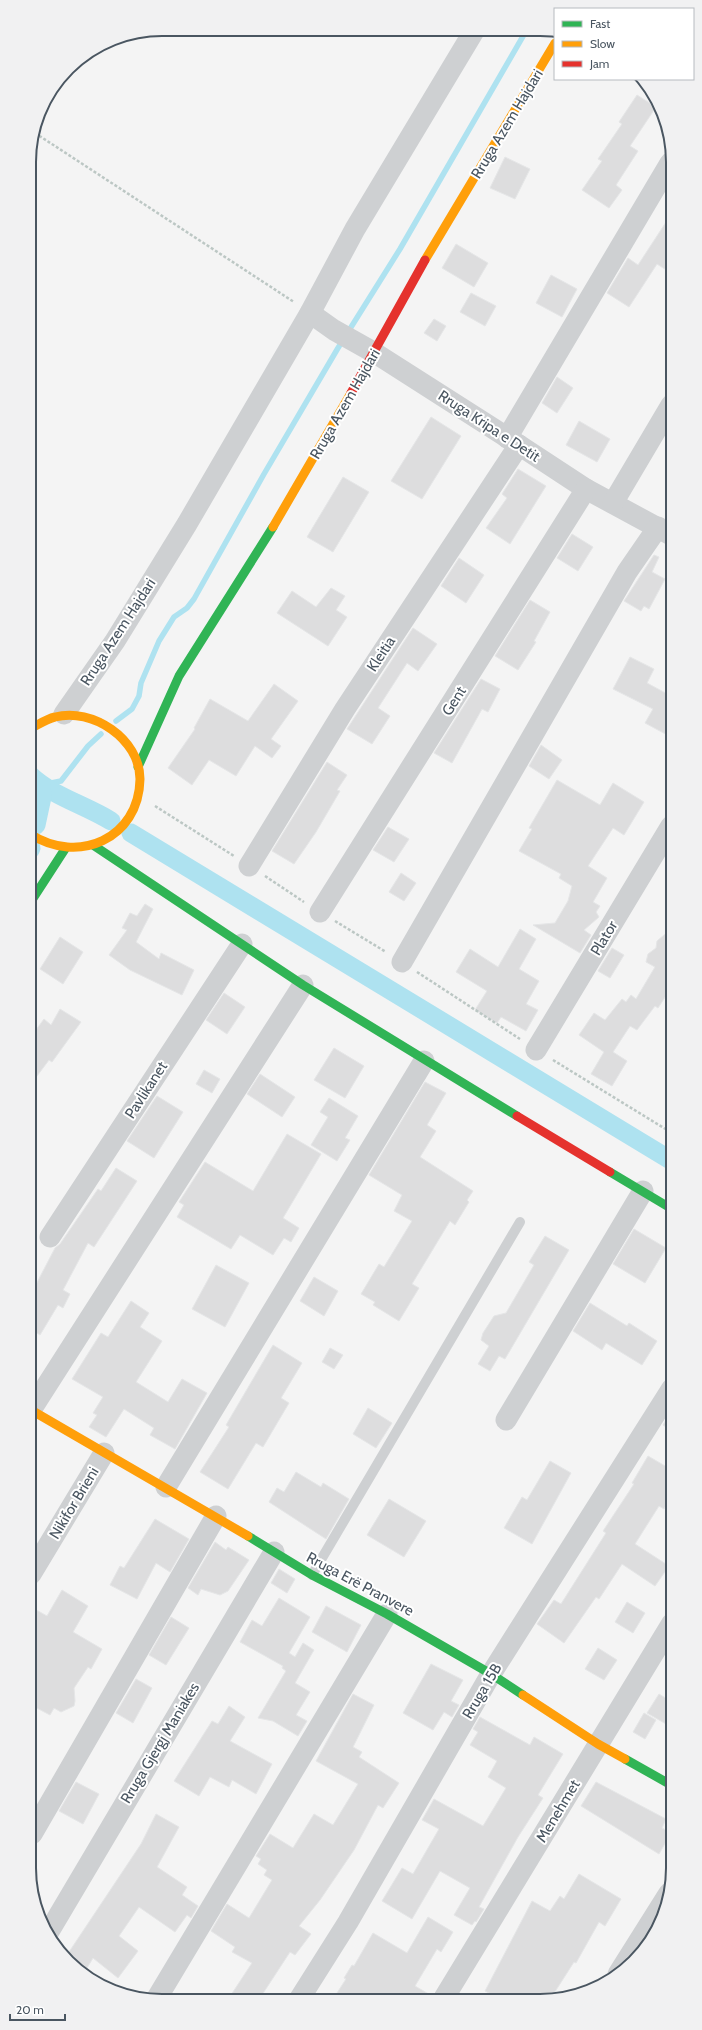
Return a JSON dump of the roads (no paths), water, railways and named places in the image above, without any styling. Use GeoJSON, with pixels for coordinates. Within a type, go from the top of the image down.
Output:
{"type":"FeatureCollection","features":[{"type":"Feature","properties":{"kind":"street","name":"Rruga Azem Hajdari"},"geometry":{"type":"LineString","coordinates":[[64,714],[115,641],[143,595],[310,313],[355,229],[471,36]]}},
{"type":"Feature","properties":{"kind":"street","name":"Rruga Azem Hajdari"},"geometry":{"type":"LineString","coordinates":[[138,767],[179,676],[252,563],[375,354],[421,266],[554,45]]}},
{"type":"Feature","properties":{"kind":"street","name":"Kleitia"},"geometry":{"type":"LineString","coordinates":[[249,866],[345,709],[513,441],[666,170]]}},
{"type":"Feature","properties":{"kind":"street","name":"Rruga Kripa e Detit"},"geometry":{"type":"LineString","coordinates":[[310,313],[334,330],[375,354],[513,441],[586,490],[664,531]]}},
{"type":"Feature","properties":{"kind":"street"},"geometry":{"type":"LineString","coordinates":[[613,503],[666,413]]}},
{"type":"Feature","properties":{"kind":"street","name":"Gent"},"geometry":{"type":"LineString","coordinates":[[320,912],[586,490]]}},
{"type":"Feature","properties":{"kind":"street"},"geometry":{"type":"LineString","coordinates":[[402,962],[623,578],[664,531]]}},
{"type":"Feature","properties":{"kind":"street","name":"Rruga Azem Hajdari"},"geometry":{"type":"LineString","coordinates":[[36,726],[51,717],[64,714],[79,714],[92,717],[105,723],[117,731],[130,747],[138,767],[140,781],[134,808],[118,831],[106,840],[93,845],[65,849],[52,846],[36,837]]}},
{"type":"Feature","properties":{"kind":"street","name":"Plator"},"geometry":{"type":"LineString","coordinates":[[536,1050],[666,834]]}},
{"type":"Feature","properties":{"kind":"street"},"geometry":{"type":"LineString","coordinates":[[93,845],[303,985],[424,1061],[666,1205]]}},
{"type":"Feature","properties":{"kind":"street"},"geometry":{"type":"LineString","coordinates":[[36,894],[65,849]]}},
{"type":"Feature","properties":{"kind":"street","name":"Pavlikanet"},"geometry":{"type":"LineString","coordinates":[[50,1237],[242,944]]}},
{"type":"Feature","properties":{"kind":"street"},"geometry":{"type":"LineString","coordinates":[[36,1402],[303,985]]}},
{"type":"Feature","properties":{"kind":"street"},"geometry":{"type":"LineString","coordinates":[[166,1487],[424,1061]]}},
{"type":"Feature","properties":{"kind":"street"},"geometry":{"type":"LineString","coordinates":[[506,1420],[643,1191]]}},
{"type":"Feature","properties":{"kind":"street","name":"Rruga 15B"},"geometry":{"type":"LineString","coordinates":[[303,1994],[348,1922],[491,1674],[666,1397]]}},
{"type":"Feature","properties":{"kind":"street","name":"Rruga Erë Pranvere"},"geometry":{"type":"LineString","coordinates":[[36,1413],[216,1516],[312,1575],[388,1614],[491,1674],[598,1744],[666,1782]]}},
{"type":"Feature","properties":{"kind":"street","name":"Nikifor Brieni"},"geometry":{"type":"LineString","coordinates":[[36,1566],[104,1453]]}},
{"type":"Feature","properties":{"kind":"street"},"geometry":{"type":"LineString","coordinates":[[36,1827],[216,1516]]}},
{"type":"Feature","properties":{"kind":"street","name":"Rruga Gjergj Maniakes"},"geometry":{"type":"LineString","coordinates":[[51,1928],[274,1552]]}},
{"type":"Feature","properties":{"kind":"street"},"geometry":{"type":"LineString","coordinates":[[160,1994],[388,1614]]}},
{"type":"Feature","properties":{"kind":"street","name":"Menehmet"},"geometry":{"type":"LineString","coordinates":[[446,1994],[666,1633]]}},
{"type":"Feature","properties":{"kind":"street"},"geometry":{"type":"LineString","coordinates":[[628,1958],[659,1910]]}},
{"type":"Feature","properties":{"kind":"lane"},"geometry":{"type":"LineString","coordinates":[[312,1575],[520,1222]]}},
{"type":"Feature","properties":{"kind":"waterway"},"geometry":{"type":"LineString","coordinates":[[116,721],[132,709],[139,696],[141,683],[159,641],[174,617],[187,608],[194,599],[264,474],[338,348],[400,249],[523,36]]}},
{"type":"Feature","properties":{"kind":"waterway"},"geometry":{"type":"LineString","coordinates":[[41,785],[61,781],[88,746],[101,734]]}},
{"type":"Feature","properties":{"kind":"waterway"},"geometry":{"type":"LineString","coordinates":[[36,780],[58,795],[111,821]]}},
{"type":"Feature","properties":{"kind":"waterway"},"geometry":{"type":"LineString","coordinates":[[36,825],[42,797],[41,785]]}},
{"type":"Feature","properties":{"kind":"waterway"},"geometry":{"type":"LineString","coordinates":[[131,833],[666,1157]]}}]}
